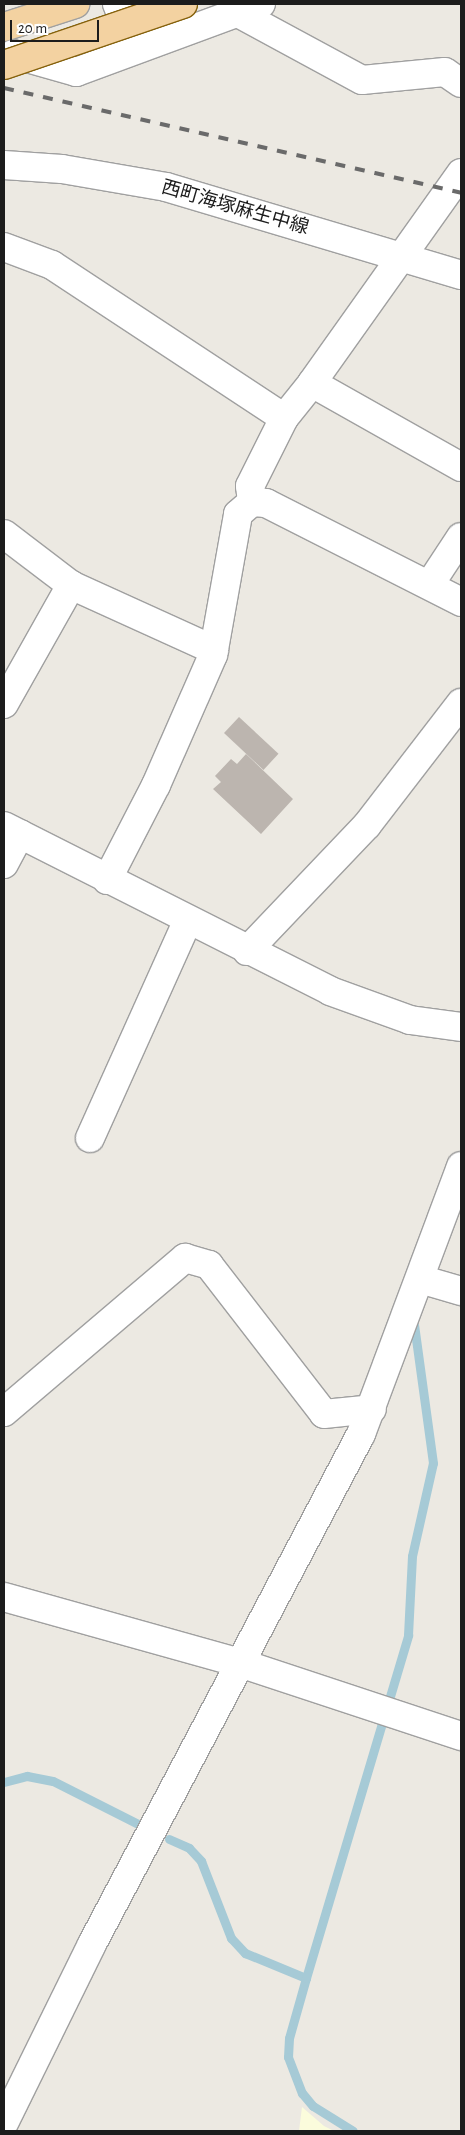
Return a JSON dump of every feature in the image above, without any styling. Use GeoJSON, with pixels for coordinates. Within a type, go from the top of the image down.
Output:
{"type":"FeatureCollection","features":[{"type":"Feature","properties":{"kind":"main road"},"geometry":{"type":"LineString","coordinates":[[4,28],[75,4]]}},
{"type":"Feature","properties":{"kind":"main road"},"geometry":{"type":"LineString","coordinates":[[4,65],[183,4]]}},
{"type":"Feature","properties":{"kind":"street"},"geometry":{"type":"LineString","coordinates":[[117,4],[135,50]]}},
{"type":"Feature","properties":{"kind":"street"},"geometry":{"type":"LineString","coordinates":[[4,51],[76,72],[250,8],[362,80],[445,72],[461,83]]}},
{"type":"Feature","properties":{"kind":"street","name":"西町海塚麻生中線"},"geometry":{"type":"LineString","coordinates":[[4,165],[62,169],[166,187],[461,275]]}},
{"type":"Feature","properties":{"kind":"street"},"geometry":{"type":"LineString","coordinates":[[252,502],[250,486],[284,418],[312,383],[461,174]]}},
{"type":"Feature","properties":{"kind":"street"},"geometry":{"type":"LineString","coordinates":[[4,247],[52,265],[284,418]]}},
{"type":"Feature","properties":{"kind":"street"},"geometry":{"type":"LineString","coordinates":[[312,383],[461,467]]}},
{"type":"Feature","properties":{"kind":"street"},"geometry":{"type":"LineString","coordinates":[[108,880],[156,785],[214,650],[238,514],[252,502],[266,503],[430,584],[461,602]]}},
{"type":"Feature","properties":{"kind":"street"},"geometry":{"type":"LineString","coordinates":[[4,534],[71,585],[214,650]]}},
{"type":"Feature","properties":{"kind":"street"},"geometry":{"type":"LineString","coordinates":[[430,584],[461,537]]}},
{"type":"Feature","properties":{"kind":"street"},"geometry":{"type":"LineString","coordinates":[[4,704],[71,585]]}},
{"type":"Feature","properties":{"kind":"street"},"geometry":{"type":"LineString","coordinates":[[247,950],[367,826],[461,703]]}},
{"type":"Feature","properties":{"kind":"street"},"geometry":{"type":"LineString","coordinates":[[4,864],[12,830],[187,922],[330,991],[410,1020],[461,1027]]}},
{"type":"Feature","properties":{"kind":"street"},"geometry":{"type":"LineString","coordinates":[[90,1138],[187,922]]}},
{"type":"Feature","properties":{"kind":"street"},"geometry":{"type":"LineString","coordinates":[[4,2123],[240,1662],[372,1410],[461,1166]]}},
{"type":"Feature","properties":{"kind":"street"},"geometry":{"type":"LineString","coordinates":[[4,1412],[185,1258],[209,1265],[324,1414],[372,1410]]}},
{"type":"Feature","properties":{"kind":"street"},"geometry":{"type":"LineString","coordinates":[[420,1279],[461,1290]]}},
{"type":"Feature","properties":{"kind":"street"},"geometry":{"type":"LineString","coordinates":[[4,1597],[240,1662],[461,1736]]}},
{"type":"Feature","properties":{"kind":"shaded area"},"geometry":{"type":"Polygon","coordinates":[[[302,2107],[324,2126],[334,2131],[299,2131],[302,2107]]]}},
{"type":"Feature","properties":{"kind":"building"},"geometry":{"type":"Polygon","coordinates":[[[239,717],[278,754],[263,770],[224,733],[239,717]]]}},
{"type":"Feature","properties":{"kind":"building"},"geometry":{"type":"Polygon","coordinates":[[[246,754],[293,799],[261,834],[213,789],[221,782],[215,776],[231,759],[237,764],[246,754]]]}},
{"type":"Feature","properties":{"kind":"waterway"},"geometry":{"type":"LineString","coordinates":[[306,1978],[408,1635],[412,1556],[433,1463],[414,1325]]}},
{"type":"Feature","properties":{"kind":"waterway"},"geometry":{"type":"LineString","coordinates":[[4,1782],[27,1776],[53,1781],[144,1827]]}},
{"type":"Feature","properties":{"kind":"waterway"},"geometry":{"type":"LineString","coordinates":[[169,1839],[189,1848],[201,1861],[231,1938],[245,1953],[306,1978],[289,2038],[288,2057],[302,2093],[313,2106],[353,2131]]}},
{"type":"Feature","properties":{"kind":"railway"},"geometry":{"type":"LineString","coordinates":[[4,88],[461,193]]}}]}
